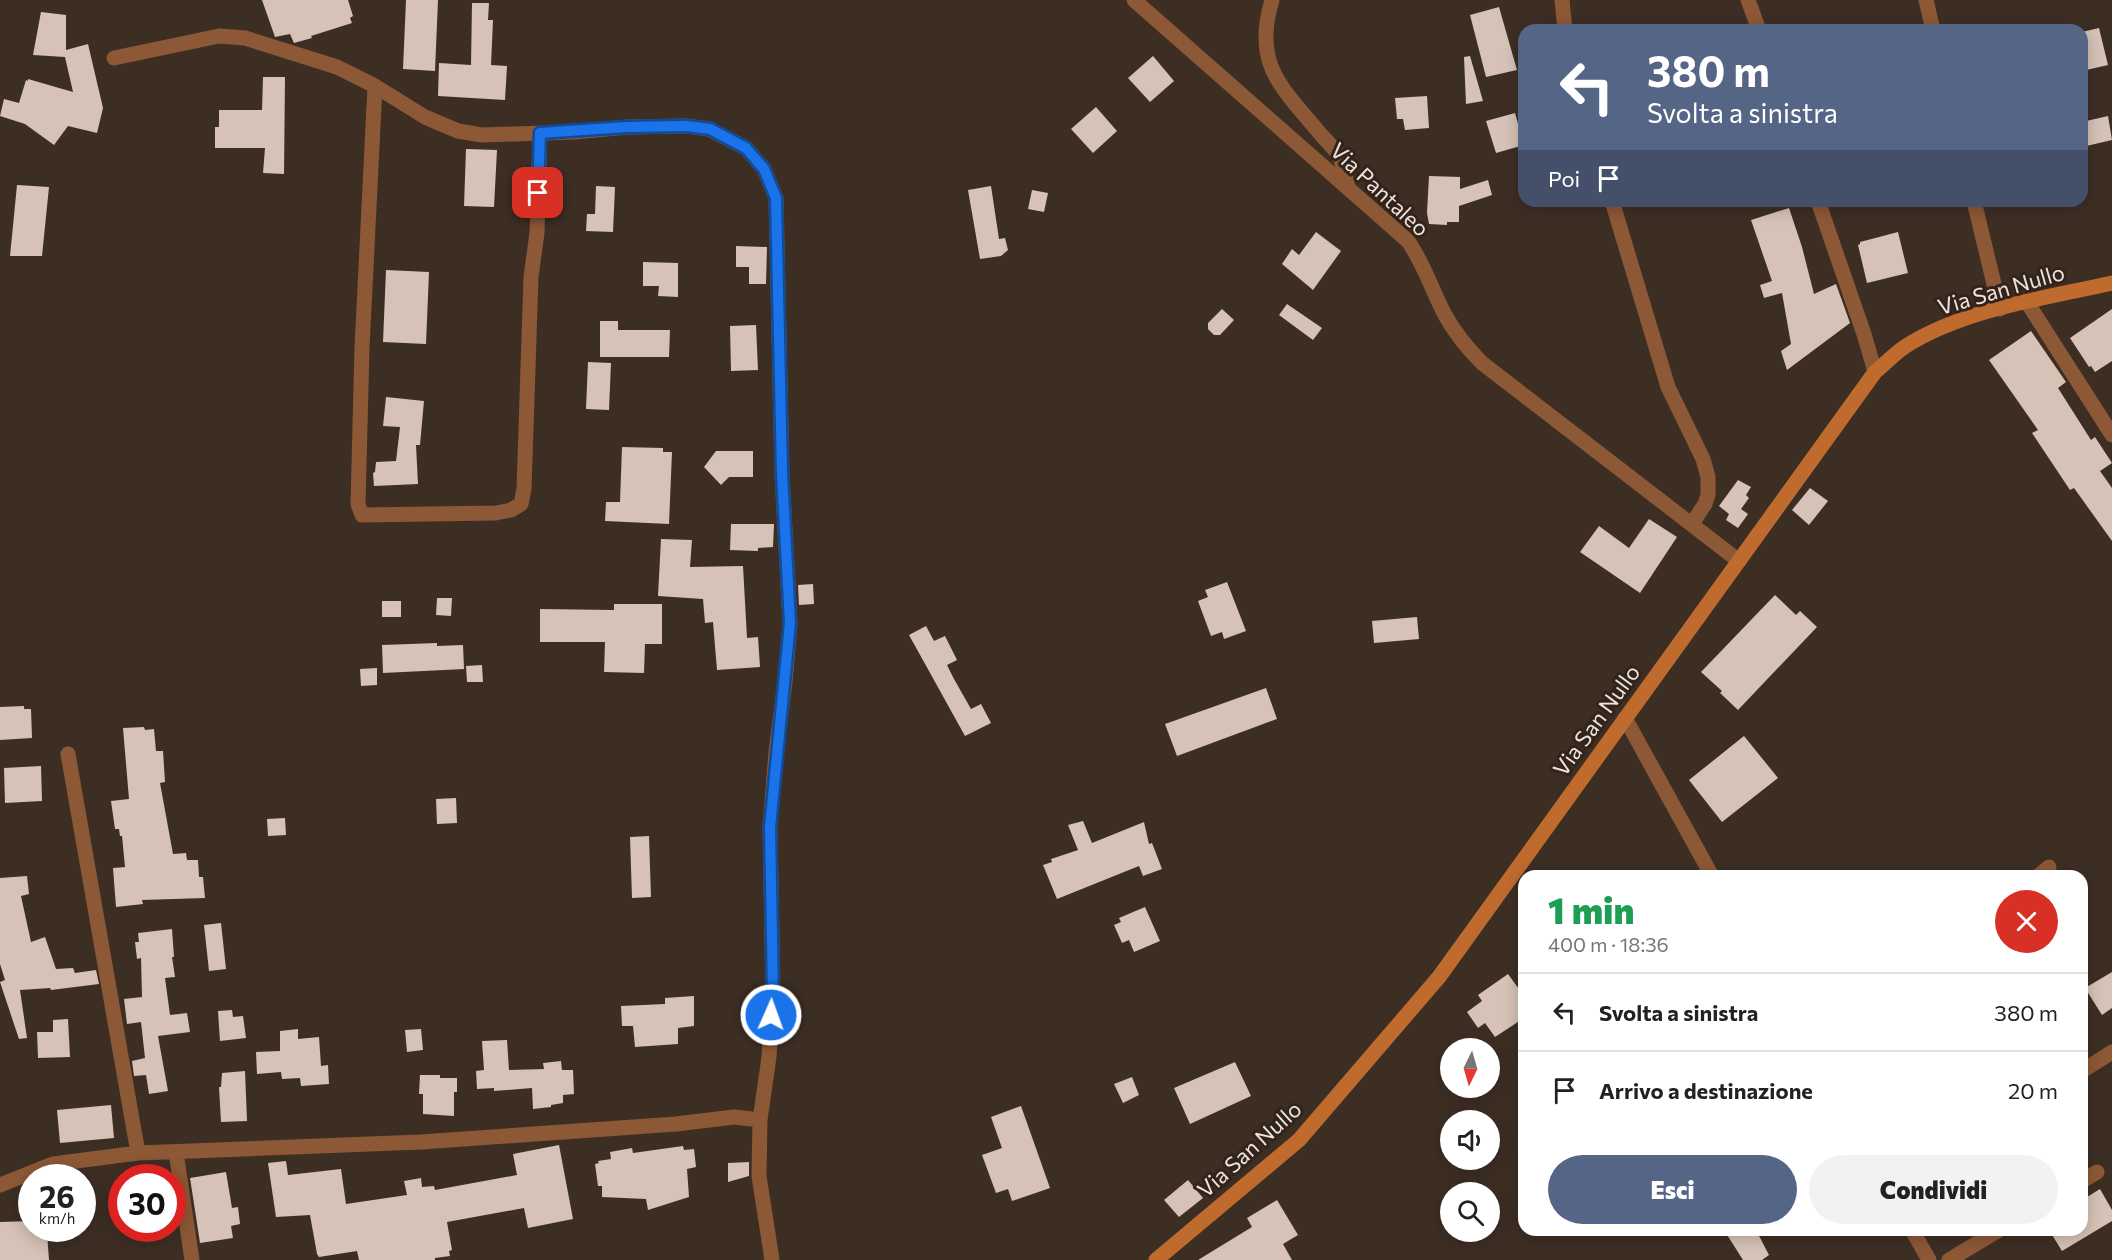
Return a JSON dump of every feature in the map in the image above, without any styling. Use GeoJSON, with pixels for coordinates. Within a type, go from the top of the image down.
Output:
{"type":"FeatureCollection","features":[{"type":"Feature","properties":{"kind":"street","name":"Via Pantaleo"},"geometry":{"type":"LineString","coordinates":[[1134,0],[1407,241],[1420,259],[1446,316],[1464,344],[1482,363],[1739,561]]}},
{"type":"Feature","properties":{"kind":"street"},"geometry":{"type":"LineString","coordinates":[[1272,0],[1266,18],[1264,41],[1270,65],[1280,87],[1339,156],[1348,187]]}},
{"type":"Feature","properties":{"kind":"street"},"geometry":{"type":"LineString","coordinates":[[1562,0],[1564,24]]}},
{"type":"Feature","properties":{"kind":"street"},"geometry":{"type":"LineString","coordinates":[[1748,0],[1757,24]]}},
{"type":"Feature","properties":{"kind":"street"},"geometry":{"type":"LineString","coordinates":[[1926,0],[1932,24]]}},
{"type":"Feature","properties":{"kind":"street"},"geometry":{"type":"LineString","coordinates":[[114,58],[219,36],[245,38],[337,67],[375,86],[425,117],[458,131],[482,135],[686,126],[710,129],[746,148],[764,169],[776,198],[782,473],[790,623],[770,827],[773,994],[769,1057],[760,1120],[759,1176],[772,1260]]}},
{"type":"Feature","properties":{"kind":"street"},"geometry":{"type":"LineString","coordinates":[[375,86],[362,348],[358,504],[362,515],[496,513],[511,510],[521,504],[524,489],[531,277],[537,233],[540,133]]}},
{"type":"Feature","properties":{"kind":"street"},"geometry":{"type":"LineString","coordinates":[[1614,207],[1668,387],[1703,459],[1708,477],[1708,495],[1705,504],[1692,524]]}},
{"type":"Feature","properties":{"kind":"street"},"geometry":{"type":"LineString","coordinates":[[1820,207],[1875,372]]}},
{"type":"Feature","properties":{"kind":"street"},"geometry":{"type":"LineString","coordinates":[[1975,207],[2000,309]]}},
{"type":"Feature","properties":{"kind":"street","name":"Via San Nullo"},"geometry":{"type":"LineString","coordinates":[[1156,1260],[1299,1140],[1439,977],[1875,372],[1905,346],[1952,322],[2112,283]]}},
{"type":"Feature","properties":{"kind":"street"},"geometry":{"type":"LineString","coordinates":[[2027,302],[2112,435]]}},
{"type":"Feature","properties":{"kind":"street"},"geometry":{"type":"LineString","coordinates":[[1625,718],[1709,870]]}},
{"type":"Feature","properties":{"kind":"street"},"geometry":{"type":"LineString","coordinates":[[68,754],[138,1154]]}},
{"type":"Feature","properties":{"kind":"street"},"geometry":{"type":"LineString","coordinates":[[2088,1067],[2112,1052]]}},
{"type":"Feature","properties":{"kind":"street"},"geometry":{"type":"LineString","coordinates":[[0,1185],[53,1164],[138,1154],[421,1142],[676,1124],[734,1117],[760,1120]]}},
{"type":"Feature","properties":{"kind":"street"},"geometry":{"type":"LineString","coordinates":[[176,1152],[192,1260]]}},
{"type":"Feature","properties":{"kind":"street"},"geometry":{"type":"LineString","coordinates":[[2088,1177],[2097,1172]]}},
{"type":"Feature","properties":{"kind":"street"},"geometry":{"type":"LineString","coordinates":[[1915,1236],[1929,1260]]}},
{"type":"Feature","properties":{"kind":"street"},"geometry":{"type":"LineString","coordinates":[[1949,1260],[1990,1236]]}},
{"type":"Feature","properties":{"kind":"building"},"geometry":{"type":"Polygon","coordinates":[[[262,0],[348,0],[353,16],[350,18],[352,23],[294,43],[290,34],[275,37],[262,0]]]}},
{"type":"Feature","properties":{"kind":"building"},"geometry":{"type":"Polygon","coordinates":[[[406,0],[438,0],[435,71],[403,69],[406,0]]]}},
{"type":"Feature","properties":{"kind":"building"},"geometry":{"type":"Polygon","coordinates":[[[472,3],[489,3],[488,20],[493,20],[491,65],[507,66],[505,100],[438,96],[439,63],[471,65],[472,3]]]}},
{"type":"Feature","properties":{"kind":"building"},"geometry":{"type":"Polygon","coordinates":[[[1499,7],[1517,70],[1486,77],[1470,15],[1499,7]]]}},
{"type":"Feature","properties":{"kind":"building"},"geometry":{"type":"Polygon","coordinates":[[[41,12],[66,15],[66,50],[88,44],[103,108],[97,133],[68,126],[54,145],[25,124],[0,116],[4,99],[19,103],[28,79],[73,92],[65,57],[33,55],[41,12]]]}},
{"type":"Feature","properties":{"kind":"building"},"geometry":{"type":"Polygon","coordinates":[[[2099,28],[2108,65],[2088,70],[2088,31],[2099,28]]]}},
{"type":"Feature","properties":{"kind":"building"},"geometry":{"type":"Polygon","coordinates":[[[1153,56],[1174,81],[1150,102],[1128,78],[1153,56]]]}},
{"type":"Feature","properties":{"kind":"building"},"geometry":{"type":"Polygon","coordinates":[[[1470,56],[1483,101],[1466,104],[1464,57],[1470,56]]]}},
{"type":"Feature","properties":{"kind":"building"},"geometry":{"type":"Polygon","coordinates":[[[263,77],[285,77],[284,174],[263,173],[265,148],[215,148],[215,127],[219,127],[219,110],[262,110],[263,77]]]}},
{"type":"Feature","properties":{"kind":"building"},"geometry":{"type":"Polygon","coordinates":[[[1427,96],[1429,128],[1405,130],[1403,119],[1397,119],[1395,98],[1427,96]]]}},
{"type":"Feature","properties":{"kind":"building"},"geometry":{"type":"Polygon","coordinates":[[[1096,107],[1117,131],[1093,153],[1071,129],[1096,107]]]}},
{"type":"Feature","properties":{"kind":"building"},"geometry":{"type":"Polygon","coordinates":[[[1515,113],[1518,124],[1518,147],[1496,153],[1486,121],[1515,113]]]}},
{"type":"Feature","properties":{"kind":"building"},"geometry":{"type":"Polygon","coordinates":[[[2108,116],[2112,140],[2088,146],[2088,121],[2108,116]]]}},
{"type":"Feature","properties":{"kind":"building"},"geometry":{"type":"Polygon","coordinates":[[[466,149],[497,150],[494,207],[464,206],[466,149]]]}},
{"type":"Feature","properties":{"kind":"building"},"geometry":{"type":"Polygon","coordinates":[[[1429,176],[1460,177],[1460,189],[1488,180],[1492,195],[1459,206],[1459,222],[1447,222],[1447,225],[1429,224],[1427,213],[1429,176]]]}},
{"type":"Feature","properties":{"kind":"building"},"geometry":{"type":"Polygon","coordinates":[[[17,185],[49,187],[42,256],[10,256],[17,185]]]}},
{"type":"Feature","properties":{"kind":"building"},"geometry":{"type":"Polygon","coordinates":[[[596,186],[615,187],[613,232],[586,231],[587,214],[595,214],[596,186]]]}},
{"type":"Feature","properties":{"kind":"building"},"geometry":{"type":"Polygon","coordinates":[[[991,186],[999,239],[1005,238],[1008,250],[1001,256],[980,259],[968,190],[991,186]]]}},
{"type":"Feature","properties":{"kind":"building"},"geometry":{"type":"Polygon","coordinates":[[[1032,190],[1048,193],[1044,212],[1028,209],[1032,190]]]}},
{"type":"Feature","properties":{"kind":"building"},"geometry":{"type":"Polygon","coordinates":[[[1789,208],[1814,294],[1836,284],[1850,323],[1787,370],[1781,351],[1791,344],[1782,293],[1764,298],[1760,285],[1772,281],[1751,220],[1789,208]]]}},
{"type":"Feature","properties":{"kind":"building"},"geometry":{"type":"Polygon","coordinates":[[[1316,232],[1341,251],[1313,290],[1282,264],[1292,249],[1299,255],[1316,232]]]}},
{"type":"Feature","properties":{"kind":"building"},"geometry":{"type":"Polygon","coordinates":[[[1898,232],[1908,273],[1867,283],[1858,245],[1860,242],[1898,232]]]}},
{"type":"Feature","properties":{"kind":"building"},"geometry":{"type":"Polygon","coordinates":[[[736,246],[767,247],[766,284],[749,284],[749,267],[736,267],[736,246]]]}},
{"type":"Feature","properties":{"kind":"building"},"geometry":{"type":"Polygon","coordinates":[[[643,262],[678,263],[678,297],[658,296],[659,286],[643,286],[643,262]]]}},
{"type":"Feature","properties":{"kind":"building"},"geometry":{"type":"Polygon","coordinates":[[[386,270],[429,272],[426,344],[383,342],[386,270]]]}},
{"type":"Feature","properties":{"kind":"building"},"geometry":{"type":"Polygon","coordinates":[[[1287,304],[1322,328],[1313,340],[1279,315],[1287,304]]]}},
{"type":"Feature","properties":{"kind":"building"},"geometry":{"type":"Polygon","coordinates":[[[1222,309],[1234,320],[1220,335],[1214,335],[1208,329],[1208,323],[1222,309]]]}},
{"type":"Feature","properties":{"kind":"building"},"geometry":{"type":"Polygon","coordinates":[[[2112,309],[2112,361],[2095,372],[2091,366],[2089,367],[2070,338],[2112,309]]]}},
{"type":"Feature","properties":{"kind":"building"},"geometry":{"type":"Polygon","coordinates":[[[600,321],[618,321],[618,330],[670,330],[669,357],[600,357],[600,321]]]}},
{"type":"Feature","properties":{"kind":"building"},"geometry":{"type":"Polygon","coordinates":[[[756,325],[758,370],[731,371],[730,326],[756,325]]]}},
{"type":"Feature","properties":{"kind":"building"},"geometry":{"type":"Polygon","coordinates":[[[2031,331],[2066,382],[2058,388],[2091,440],[2095,437],[2112,463],[2100,471],[2112,488],[2112,541],[2074,488],[2070,490],[2032,433],[2038,430],[1989,360],[2031,331]]]}},
{"type":"Feature","properties":{"kind":"building"},"geometry":{"type":"Polygon","coordinates":[[[588,362],[611,363],[609,410],[586,409],[588,362]]]}},
{"type":"Feature","properties":{"kind":"building"},"geometry":{"type":"Polygon","coordinates":[[[386,397],[424,401],[420,445],[416,445],[418,484],[374,486],[373,473],[376,462],[396,461],[400,427],[383,426],[386,397]]]}},
{"type":"Feature","properties":{"kind":"building"},"geometry":{"type":"Polygon","coordinates":[[[622,447],[663,448],[663,452],[672,452],[669,524],[605,521],[606,502],[620,502],[622,447]]]}},
{"type":"Feature","properties":{"kind":"building"},"geometry":{"type":"Polygon","coordinates":[[[716,451],[753,451],[753,477],[729,477],[721,485],[704,467],[716,451]]]}},
{"type":"Feature","properties":{"kind":"building"},"geometry":{"type":"Polygon","coordinates":[[[1738,480],[1751,487],[1746,495],[1749,498],[1741,509],[1748,514],[1738,528],[1726,520],[1729,514],[1719,506],[1738,480]]]}},
{"type":"Feature","properties":{"kind":"building"},"geometry":{"type":"Polygon","coordinates":[[[1810,488],[1828,501],[1809,525],[1792,510],[1810,488]]]}},
{"type":"Feature","properties":{"kind":"building"},"geometry":{"type":"Polygon","coordinates":[[[1649,519],[1677,537],[1640,593],[1580,552],[1599,526],[1629,548],[1649,519]]]}},
{"type":"Feature","properties":{"kind":"building"},"geometry":{"type":"Polygon","coordinates":[[[731,524],[774,524],[773,547],[758,548],[758,551],[730,550],[731,524]]]}},
{"type":"Feature","properties":{"kind":"building"},"geometry":{"type":"Polygon","coordinates":[[[661,539],[692,540],[690,567],[743,566],[747,638],[758,637],[760,667],[717,670],[713,622],[705,623],[703,599],[658,596],[661,539]]]}},
{"type":"Feature","properties":{"kind":"building"},"geometry":{"type":"Polygon","coordinates":[[[1227,582],[1246,631],[1224,639],[1222,632],[1211,636],[1198,601],[1208,597],[1205,590],[1227,582]]]}},
{"type":"Feature","properties":{"kind":"building"},"geometry":{"type":"Polygon","coordinates":[[[813,584],[814,604],[799,605],[798,585],[813,584]]]}},
{"type":"Feature","properties":{"kind":"building"},"geometry":{"type":"Polygon","coordinates":[[[1775,595],[1796,615],[1800,611],[1817,627],[1738,710],[1701,672],[1775,595]]]}},
{"type":"Feature","properties":{"kind":"building"},"geometry":{"type":"Polygon","coordinates":[[[437,598],[452,598],[451,616],[436,615],[437,598]]]}},
{"type":"Feature","properties":{"kind":"building"},"geometry":{"type":"Polygon","coordinates":[[[382,601],[401,601],[401,617],[382,617],[382,601]]]}},
{"type":"Feature","properties":{"kind":"building"},"geometry":{"type":"Polygon","coordinates":[[[614,604],[662,604],[662,644],[645,644],[644,673],[604,672],[605,642],[540,642],[540,609],[614,610],[614,604]]]}},
{"type":"Feature","properties":{"kind":"building"},"geometry":{"type":"Polygon","coordinates":[[[1417,617],[1419,639],[1374,643],[1372,621],[1417,617]]]}},
{"type":"Feature","properties":{"kind":"building"},"geometry":{"type":"Polygon","coordinates":[[[926,626],[934,641],[945,636],[957,660],[947,665],[954,679],[971,709],[981,704],[991,723],[965,736],[909,635],[926,626]]]}},
{"type":"Feature","properties":{"kind":"building"},"geometry":{"type":"Polygon","coordinates":[[[437,643],[437,646],[463,645],[464,669],[383,673],[382,645],[437,643]]]}},
{"type":"Feature","properties":{"kind":"building"},"geometry":{"type":"Polygon","coordinates":[[[482,665],[483,682],[467,682],[466,666],[482,665]]]}},
{"type":"Feature","properties":{"kind":"building"},"geometry":{"type":"Polygon","coordinates":[[[377,668],[377,685],[361,686],[360,669],[377,668]]]}},
{"type":"Feature","properties":{"kind":"building"},"geometry":{"type":"Polygon","coordinates":[[[1266,688],[1277,719],[1177,756],[1165,724],[1266,688]]]}},
{"type":"Feature","properties":{"kind":"building"},"geometry":{"type":"Polygon","coordinates":[[[24,706],[24,709],[31,709],[32,738],[0,740],[0,707],[24,706]]]}},
{"type":"Feature","properties":{"kind":"building"},"geometry":{"type":"Polygon","coordinates":[[[144,727],[145,730],[154,729],[156,751],[163,751],[165,782],[160,783],[173,854],[186,853],[187,860],[198,860],[199,877],[203,877],[205,898],[142,900],[143,904],[116,907],[113,868],[125,867],[122,836],[120,836],[119,829],[115,829],[111,801],[129,799],[123,728],[144,727]]]}},
{"type":"Feature","properties":{"kind":"building"},"geometry":{"type":"Polygon","coordinates":[[[1744,736],[1778,778],[1722,822],[1689,780],[1744,736]]]}},
{"type":"Feature","properties":{"kind":"building"},"geometry":{"type":"Polygon","coordinates":[[[41,766],[42,801],[5,803],[4,768],[41,766]]]}},
{"type":"Feature","properties":{"kind":"building"},"geometry":{"type":"Polygon","coordinates":[[[456,798],[457,823],[437,824],[436,799],[456,798]]]}},
{"type":"Feature","properties":{"kind":"building"},"geometry":{"type":"Polygon","coordinates":[[[285,818],[286,835],[268,836],[267,819],[285,818]]]}},
{"type":"Feature","properties":{"kind":"building"},"geometry":{"type":"Polygon","coordinates":[[[1083,821],[1092,843],[1144,822],[1149,844],[1152,843],[1162,869],[1143,876],[1139,866],[1057,899],[1043,865],[1052,862],[1051,859],[1078,850],[1068,825],[1083,821]]]}},
{"type":"Feature","properties":{"kind":"building"},"geometry":{"type":"Polygon","coordinates":[[[649,836],[651,897],[632,898],[630,837],[649,836]]]}},
{"type":"Feature","properties":{"kind":"building"},"geometry":{"type":"Polygon","coordinates":[[[27,876],[29,894],[21,896],[31,942],[45,937],[56,969],[73,968],[75,973],[96,970],[99,984],[51,990],[50,988],[20,990],[27,1038],[19,1039],[0,982],[5,980],[0,964],[0,878],[27,876]]]}},
{"type":"Feature","properties":{"kind":"building"},"geometry":{"type":"Polygon","coordinates":[[[1145,907],[1160,941],[1134,952],[1129,940],[1122,943],[1114,925],[1121,922],[1119,918],[1145,907]]]}},
{"type":"Feature","properties":{"kind":"building"},"geometry":{"type":"Polygon","coordinates":[[[221,923],[226,969],[209,971],[204,925],[221,923]]]}},
{"type":"Feature","properties":{"kind":"building"},"geometry":{"type":"Polygon","coordinates":[[[172,929],[175,977],[165,978],[170,1015],[187,1013],[190,1032],[158,1036],[168,1091],[149,1094],[146,1075],[134,1076],[132,1061],[145,1058],[141,1022],[127,1024],[124,999],[142,997],[141,958],[137,959],[135,942],[139,942],[138,933],[172,929]]]}},
{"type":"Feature","properties":{"kind":"building"},"geometry":{"type":"Polygon","coordinates":[[[2112,972],[2112,1008],[2102,1015],[2088,993],[2088,986],[2112,972]]]}},
{"type":"Feature","properties":{"kind":"building"},"geometry":{"type":"Polygon","coordinates":[[[1508,974],[1518,988],[1518,1022],[1495,1037],[1485,1023],[1478,1028],[1467,1012],[1482,1001],[1478,995],[1508,974]]]}},
{"type":"Feature","properties":{"kind":"building"},"geometry":{"type":"Polygon","coordinates":[[[694,996],[694,1026],[678,1028],[678,1044],[635,1047],[633,1026],[622,1026],[621,1006],[665,1004],[665,998],[694,996]]]}},
{"type":"Feature","properties":{"kind":"building"},"geometry":{"type":"Polygon","coordinates":[[[232,1010],[233,1017],[243,1016],[246,1038],[220,1041],[218,1011],[232,1010]]]}},
{"type":"Feature","properties":{"kind":"building"},"geometry":{"type":"Polygon","coordinates":[[[68,1019],[70,1057],[38,1058],[37,1032],[53,1032],[53,1020],[68,1019]]]}},
{"type":"Feature","properties":{"kind":"building"},"geometry":{"type":"Polygon","coordinates":[[[298,1029],[298,1039],[319,1037],[321,1066],[328,1065],[329,1084],[301,1086],[300,1078],[282,1079],[281,1072],[257,1074],[256,1052],[280,1051],[280,1031],[298,1029]]]}},
{"type":"Feature","properties":{"kind":"building"},"geometry":{"type":"Polygon","coordinates":[[[421,1029],[423,1050],[407,1052],[405,1030],[421,1029]]]}},
{"type":"Feature","properties":{"kind":"building"},"geometry":{"type":"Polygon","coordinates":[[[507,1040],[509,1070],[544,1069],[543,1063],[561,1061],[562,1070],[573,1070],[574,1094],[563,1095],[563,1103],[533,1109],[532,1088],[494,1091],[494,1088],[477,1089],[476,1071],[484,1070],[482,1041],[507,1040]]]}},
{"type":"Feature","properties":{"kind":"building"},"geometry":{"type":"Polygon","coordinates":[[[1235,1062],[1251,1096],[1190,1124],[1174,1088],[1235,1062]]]}},
{"type":"Feature","properties":{"kind":"building"},"geometry":{"type":"Polygon","coordinates":[[[245,1071],[247,1121],[221,1122],[219,1087],[221,1087],[222,1073],[245,1071]]]}},
{"type":"Feature","properties":{"kind":"building"},"geometry":{"type":"Polygon","coordinates":[[[420,1075],[457,1078],[457,1092],[454,1092],[454,1116],[423,1114],[423,1094],[419,1094],[420,1075]]]}},
{"type":"Feature","properties":{"kind":"building"},"geometry":{"type":"Polygon","coordinates":[[[1132,1077],[1139,1095],[1123,1103],[1114,1084],[1132,1077]]]}},
{"type":"Feature","properties":{"kind":"building"},"geometry":{"type":"Polygon","coordinates":[[[111,1105],[114,1138],[60,1143],[57,1110],[111,1105]]]}},
{"type":"Feature","properties":{"kind":"building"},"geometry":{"type":"Polygon","coordinates":[[[1021,1106],[1050,1188],[1012,1201],[1008,1189],[996,1193],[982,1155],[1002,1148],[991,1117],[1021,1106]]]}},
{"type":"Feature","properties":{"kind":"building"},"geometry":{"type":"Polygon","coordinates":[[[559,1145],[573,1219],[528,1228],[524,1208],[447,1222],[452,1250],[449,1251],[450,1256],[435,1258],[435,1260],[359,1260],[357,1251],[319,1257],[310,1215],[276,1217],[268,1163],[286,1161],[288,1175],[341,1169],[346,1204],[407,1195],[404,1181],[421,1178],[422,1187],[434,1186],[435,1190],[517,1175],[513,1154],[559,1145]]]}},
{"type":"Feature","properties":{"kind":"building"},"geometry":{"type":"Polygon","coordinates":[[[683,1146],[684,1150],[694,1149],[696,1167],[687,1169],[689,1197],[648,1210],[646,1199],[602,1197],[602,1186],[598,1186],[595,1164],[599,1163],[598,1161],[611,1159],[610,1152],[632,1148],[633,1153],[683,1146]]]}},
{"type":"Feature","properties":{"kind":"building"},"geometry":{"type":"Polygon","coordinates":[[[749,1162],[749,1176],[728,1182],[728,1163],[749,1162]]]}},
{"type":"Feature","properties":{"kind":"building"},"geometry":{"type":"Polygon","coordinates":[[[226,1172],[232,1208],[238,1207],[240,1224],[231,1226],[233,1238],[200,1243],[190,1178],[226,1172]]]}},
{"type":"Feature","properties":{"kind":"building"},"geometry":{"type":"Polygon","coordinates":[[[1188,1180],[1203,1198],[1179,1217],[1164,1200],[1188,1180]]]}},
{"type":"Feature","properties":{"kind":"building"},"geometry":{"type":"Polygon","coordinates":[[[2100,1189],[2112,1210],[2112,1221],[2088,1235],[2088,1196],[2100,1189]]]}},
{"type":"Feature","properties":{"kind":"building"},"geometry":{"type":"Polygon","coordinates":[[[1277,1200],[1298,1235],[1283,1244],[1292,1260],[1198,1260],[1252,1227],[1247,1218],[1277,1200]]]}},
{"type":"Feature","properties":{"kind":"building"},"geometry":{"type":"Polygon","coordinates":[[[18,1221],[18,1242],[48,1242],[49,1260],[0,1260],[0,1222],[18,1221]]]}},
{"type":"Feature","properties":{"kind":"building"},"geometry":{"type":"Polygon","coordinates":[[[1728,1236],[1759,1236],[1769,1255],[1762,1260],[1743,1260],[1728,1236]]]}},
{"type":"Feature","properties":{"kind":"building"},"geometry":{"type":"Polygon","coordinates":[[[2053,1236],[2087,1236],[2062,1251],[2053,1236]]]}},
{"type":"Feature","properties":{"kind":"route"},"geometry":{"type":"LineString","coordinates":[[538,193],[540,133],[627,127],[686,126],[710,129],[746,148],[764,169],[776,198],[782,473],[790,623],[770,827],[773,994],[771,1015]]}}]}
